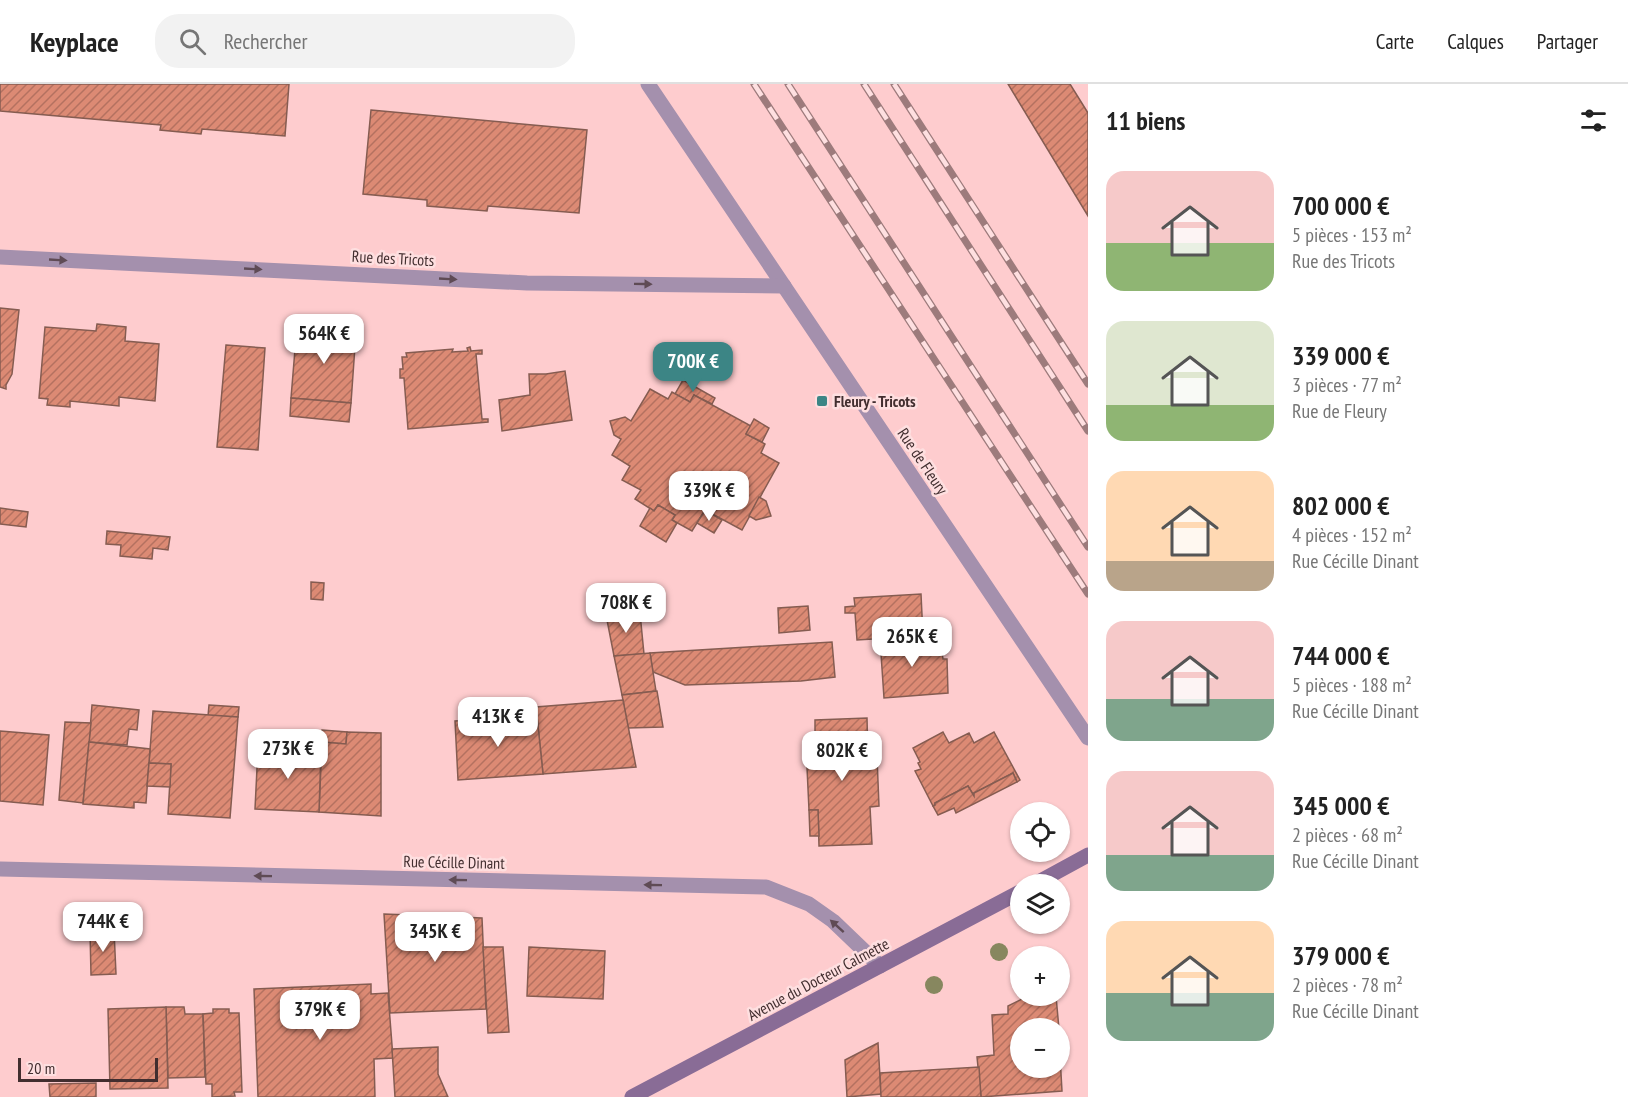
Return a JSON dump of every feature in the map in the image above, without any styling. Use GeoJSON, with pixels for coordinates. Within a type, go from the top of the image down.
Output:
{"type":"FeatureCollection","features":[{"type":"Feature","properties":{"kind":"main road"},"geometry":{"type":"LineString","coordinates":[[1053,874],[1088,855]]}},
{"type":"Feature","properties":{"kind":"main road","name":"Avenue du Docteur Calmette"},"geometry":{"type":"LineString","coordinates":[[632,1097],[1010,897]]}},
{"type":"Feature","properties":{"kind":"street","name":"Rue de Fleury"},"geometry":{"type":"LineString","coordinates":[[648,84],[1088,738]]}},
{"type":"Feature","properties":{"kind":"street","name":"Rue des Tricots"},"geometry":{"type":"LineString","coordinates":[[0,257],[527,283],[784,286]]}},
{"type":"Feature","properties":{"kind":"street","name":"Rue Cécille Dinant"},"geometry":{"type":"LineString","coordinates":[[0,869],[766,887],[809,904],[833,921],[880,966]]}},
{"type":"Feature","properties":{"kind":"building"},"geometry":{"type":"Polygon","coordinates":[[[0,84],[289,84],[285,136],[202,129],[201,134],[160,130],[161,125],[0,111],[0,84]]]}},
{"type":"Feature","properties":{"kind":"building"},"geometry":{"type":"Polygon","coordinates":[[[1008,84],[1070,84],[1088,113],[1088,216],[1008,84]]]}},
{"type":"Feature","properties":{"kind":"building"},"geometry":{"type":"Polygon","coordinates":[[[371,110],[587,130],[579,213],[488,206],[487,211],[427,206],[427,200],[363,194],[371,110]]]}},
{"type":"Feature","properties":{"kind":"building"},"geometry":{"type":"Polygon","coordinates":[[[0,308],[19,310],[12,374],[6,389],[0,387],[0,308]]]}},
{"type":"Feature","properties":{"kind":"building"},"geometry":{"type":"Polygon","coordinates":[[[97,324],[126,327],[125,341],[159,344],[155,401],[119,397],[119,406],[70,401],[70,407],[47,405],[48,399],[39,398],[45,327],[96,331],[97,324]]]}},
{"type":"Feature","properties":{"kind":"building"},"geometry":{"type":"Polygon","coordinates":[[[297,325],[356,332],[351,403],[291,398],[297,325]]]}},
{"type":"Feature","properties":{"kind":"building"},"geometry":{"type":"Polygon","coordinates":[[[226,345],[265,348],[258,450],[217,447],[226,345]]]}},
{"type":"Feature","properties":{"kind":"building"},"geometry":{"type":"Polygon","coordinates":[[[470,347],[471,351],[482,350],[482,354],[476,354],[482,419],[488,419],[488,422],[408,429],[404,378],[400,378],[400,369],[403,369],[402,357],[407,357],[406,353],[453,349],[452,352],[468,351],[467,348],[470,347]]]}},
{"type":"Feature","properties":{"kind":"building"},"geometry":{"type":"Polygon","coordinates":[[[565,371],[572,420],[502,431],[499,400],[530,395],[529,374],[565,371]]]}},
{"type":"Feature","properties":{"kind":"building"},"geometry":{"type":"Polygon","coordinates":[[[683,380],[715,398],[712,404],[694,395],[690,402],[675,394],[683,380]]]}},
{"type":"Feature","properties":{"kind":"building"},"geometry":{"type":"Polygon","coordinates":[[[650,389],[668,399],[672,392],[690,402],[694,395],[751,426],[746,434],[765,444],[761,453],[779,463],[742,530],[705,510],[692,531],[672,520],[675,515],[658,505],[654,511],[635,499],[641,490],[622,480],[630,466],[612,455],[621,439],[614,435],[610,421],[625,417],[631,421],[650,389]]]}},
{"type":"Feature","properties":{"kind":"building"},"geometry":{"type":"Polygon","coordinates":[[[291,398],[351,403],[349,422],[290,416],[291,398]]]}},
{"type":"Feature","properties":{"kind":"building"},"geometry":{"type":"Polygon","coordinates":[[[754,419],[769,428],[762,442],[746,434],[754,419]]]}},
{"type":"Feature","properties":{"kind":"building"},"geometry":{"type":"Polygon","coordinates":[[[759,497],[766,501],[771,516],[756,520],[749,516],[759,497]]]}},
{"type":"Feature","properties":{"kind":"building"},"geometry":{"type":"Polygon","coordinates":[[[658,505],[675,515],[672,520],[677,523],[666,542],[640,526],[650,508],[654,511],[658,505]]]}},
{"type":"Feature","properties":{"kind":"building"},"geometry":{"type":"Polygon","coordinates":[[[0,508],[28,512],[26,527],[0,524],[0,508]]]}},
{"type":"Feature","properties":{"kind":"building"},"geometry":{"type":"Polygon","coordinates":[[[705,510],[722,520],[714,533],[697,523],[705,510]]]}},
{"type":"Feature","properties":{"kind":"building"},"geometry":{"type":"Polygon","coordinates":[[[107,531],[170,537],[168,550],[153,548],[152,559],[120,556],[121,545],[106,544],[107,531]]]}},
{"type":"Feature","properties":{"kind":"building"},"geometry":{"type":"Polygon","coordinates":[[[311,582],[324,583],[323,600],[311,599],[311,582]]]}},
{"type":"Feature","properties":{"kind":"building"},"geometry":{"type":"Polygon","coordinates":[[[921,594],[923,636],[857,640],[855,613],[845,613],[845,607],[855,606],[854,598],[921,594]]]}},
{"type":"Feature","properties":{"kind":"building"},"geometry":{"type":"Polygon","coordinates":[[[808,606],[810,630],[779,633],[778,608],[808,606]]]}},
{"type":"Feature","properties":{"kind":"building"},"geometry":{"type":"Polygon","coordinates":[[[640,613],[644,654],[614,656],[606,615],[640,613]]]}},
{"type":"Feature","properties":{"kind":"building"},"geometry":{"type":"Polygon","coordinates":[[[923,636],[924,645],[935,645],[942,652],[943,659],[947,659],[948,693],[884,698],[880,639],[923,636]]]}},
{"type":"Feature","properties":{"kind":"building"},"geometry":{"type":"Polygon","coordinates":[[[832,642],[835,677],[801,681],[685,685],[653,672],[650,653],[832,642]]]}},
{"type":"Feature","properties":{"kind":"building"},"geometry":{"type":"Polygon","coordinates":[[[650,653],[656,691],[622,695],[614,656],[650,653]]]}},
{"type":"Feature","properties":{"kind":"building"},"geometry":{"type":"Polygon","coordinates":[[[657,691],[663,727],[628,728],[622,695],[657,691]]]}},
{"type":"Feature","properties":{"kind":"building"},"geometry":{"type":"Polygon","coordinates":[[[623,700],[636,767],[543,774],[536,707],[623,700]]]}},
{"type":"Feature","properties":{"kind":"building"},"geometry":{"type":"Polygon","coordinates":[[[92,705],[139,710],[137,730],[129,729],[127,745],[89,742],[92,705]]]}},
{"type":"Feature","properties":{"kind":"building"},"geometry":{"type":"Polygon","coordinates":[[[209,705],[239,707],[238,717],[208,716],[209,705]]]}},
{"type":"Feature","properties":{"kind":"building"},"geometry":{"type":"Polygon","coordinates":[[[153,711],[238,717],[230,818],[168,814],[171,764],[149,763],[153,711]]]}},
{"type":"Feature","properties":{"kind":"building"},"geometry":{"type":"Polygon","coordinates":[[[537,716],[543,774],[458,780],[455,721],[537,716]]]}},
{"type":"Feature","properties":{"kind":"building"},"geometry":{"type":"Polygon","coordinates":[[[867,718],[868,758],[877,757],[879,806],[870,807],[872,844],[819,846],[818,810],[809,810],[806,746],[815,745],[815,720],[867,718]]]}},
{"type":"Feature","properties":{"kind":"building"},"geometry":{"type":"Polygon","coordinates":[[[65,722],[91,723],[83,803],[59,800],[65,722]]]}},
{"type":"Feature","properties":{"kind":"building"},"geometry":{"type":"Polygon","coordinates":[[[322,730],[347,732],[346,744],[322,742],[322,730]]]}},
{"type":"Feature","properties":{"kind":"building"},"geometry":{"type":"Polygon","coordinates":[[[0,731],[49,735],[43,805],[0,801],[0,731]]]}},
{"type":"Feature","properties":{"kind":"building"},"geometry":{"type":"Polygon","coordinates":[[[347,732],[381,733],[381,816],[319,812],[322,742],[346,744],[347,732]]]}},
{"type":"Feature","properties":{"kind":"building"},"geometry":{"type":"Polygon","coordinates":[[[943,732],[949,743],[969,733],[974,743],[994,732],[1020,780],[1017,782],[1013,773],[974,793],[974,796],[968,786],[933,806],[915,771],[921,769],[913,748],[943,732]]]}},
{"type":"Feature","properties":{"kind":"building"},"geometry":{"type":"Polygon","coordinates":[[[89,742],[150,749],[146,803],[134,802],[134,808],[83,804],[89,742]]]}},
{"type":"Feature","properties":{"kind":"building"},"geometry":{"type":"Polygon","coordinates":[[[258,748],[321,750],[319,812],[255,809],[258,748]]]}},
{"type":"Feature","properties":{"kind":"building"},"geometry":{"type":"Polygon","coordinates":[[[149,763],[171,764],[170,787],[147,786],[149,763]]]}},
{"type":"Feature","properties":{"kind":"building"},"geometry":{"type":"Polygon","coordinates":[[[1013,773],[1017,782],[956,813],[954,808],[938,815],[933,806],[968,786],[974,796],[974,793],[1013,773]]]}},
{"type":"Feature","properties":{"kind":"building"},"geometry":{"type":"Polygon","coordinates":[[[809,810],[818,810],[819,836],[810,836],[809,810]]]}},
{"type":"Feature","properties":{"kind":"building"},"geometry":{"type":"Polygon","coordinates":[[[384,914],[482,918],[486,1009],[390,1013],[384,914]]]}},
{"type":"Feature","properties":{"kind":"building"},"geometry":{"type":"Polygon","coordinates":[[[114,930],[116,974],[91,975],[90,931],[114,930]]]}},
{"type":"Feature","properties":{"kind":"building"},"geometry":{"type":"Polygon","coordinates":[[[483,947],[503,947],[509,1032],[488,1033],[483,947]]]}},
{"type":"Feature","properties":{"kind":"building"},"geometry":{"type":"Polygon","coordinates":[[[529,947],[605,951],[603,999],[527,996],[529,947]]]}},
{"type":"Feature","properties":{"kind":"building"},"geometry":{"type":"Polygon","coordinates":[[[371,984],[371,994],[388,993],[393,1058],[374,1059],[375,1097],[258,1097],[254,989],[371,984]]]}},
{"type":"Feature","properties":{"kind":"building"},"geometry":{"type":"Polygon","coordinates":[[[1008,1006],[1057,1006],[1058,1018],[1010,1018],[1010,1078],[1061,1078],[1062,1091],[981,1097],[977,1057],[994,1055],[992,1015],[1008,1014],[1008,1006]]]}},
{"type":"Feature","properties":{"kind":"building"},"geometry":{"type":"Polygon","coordinates":[[[166,1007],[184,1007],[185,1014],[203,1014],[205,1077],[168,1078],[166,1007]]]}},
{"type":"Feature","properties":{"kind":"building"},"geometry":{"type":"Polygon","coordinates":[[[166,1007],[168,1088],[110,1089],[108,1009],[166,1007]]]}},
{"type":"Feature","properties":{"kind":"building"},"geometry":{"type":"Polygon","coordinates":[[[213,1009],[229,1009],[229,1013],[239,1013],[242,1092],[234,1092],[235,1096],[212,1097],[212,1084],[206,1084],[203,1014],[213,1013],[213,1009]]]}},
{"type":"Feature","properties":{"kind":"building"},"geometry":{"type":"Polygon","coordinates":[[[878,1043],[881,1094],[847,1097],[845,1060],[878,1043]]]}},
{"type":"Feature","properties":{"kind":"building"},"geometry":{"type":"Polygon","coordinates":[[[438,1047],[438,1074],[448,1097],[395,1097],[392,1049],[438,1047]]]}},
{"type":"Feature","properties":{"kind":"building"},"geometry":{"type":"Polygon","coordinates":[[[979,1067],[981,1097],[881,1097],[880,1073],[979,1067]]]}},
{"type":"Feature","properties":{"kind":"building"},"geometry":{"type":"Polygon","coordinates":[[[96,1083],[96,1097],[50,1097],[49,1084],[96,1083]]]}},
{"type":"Feature","properties":{"kind":"railway"},"geometry":{"type":"LineString","coordinates":[[754,84],[1088,594]]}},
{"type":"Feature","properties":{"kind":"railway"},"geometry":{"type":"LineString","coordinates":[[788,84],[1088,547]]}},
{"type":"Feature","properties":{"kind":"railway"},"geometry":{"type":"LineString","coordinates":[[864,84],[1088,431]]}},
{"type":"Feature","properties":{"kind":"railway"},"geometry":{"type":"LineString","coordinates":[[894,84],[1088,384]]}},
{"type":"Feature","properties":{"kind":"place","name":"Fleury - Tricots"},"geometry":{"type":"Point","coordinates":[822,401]}}]}
